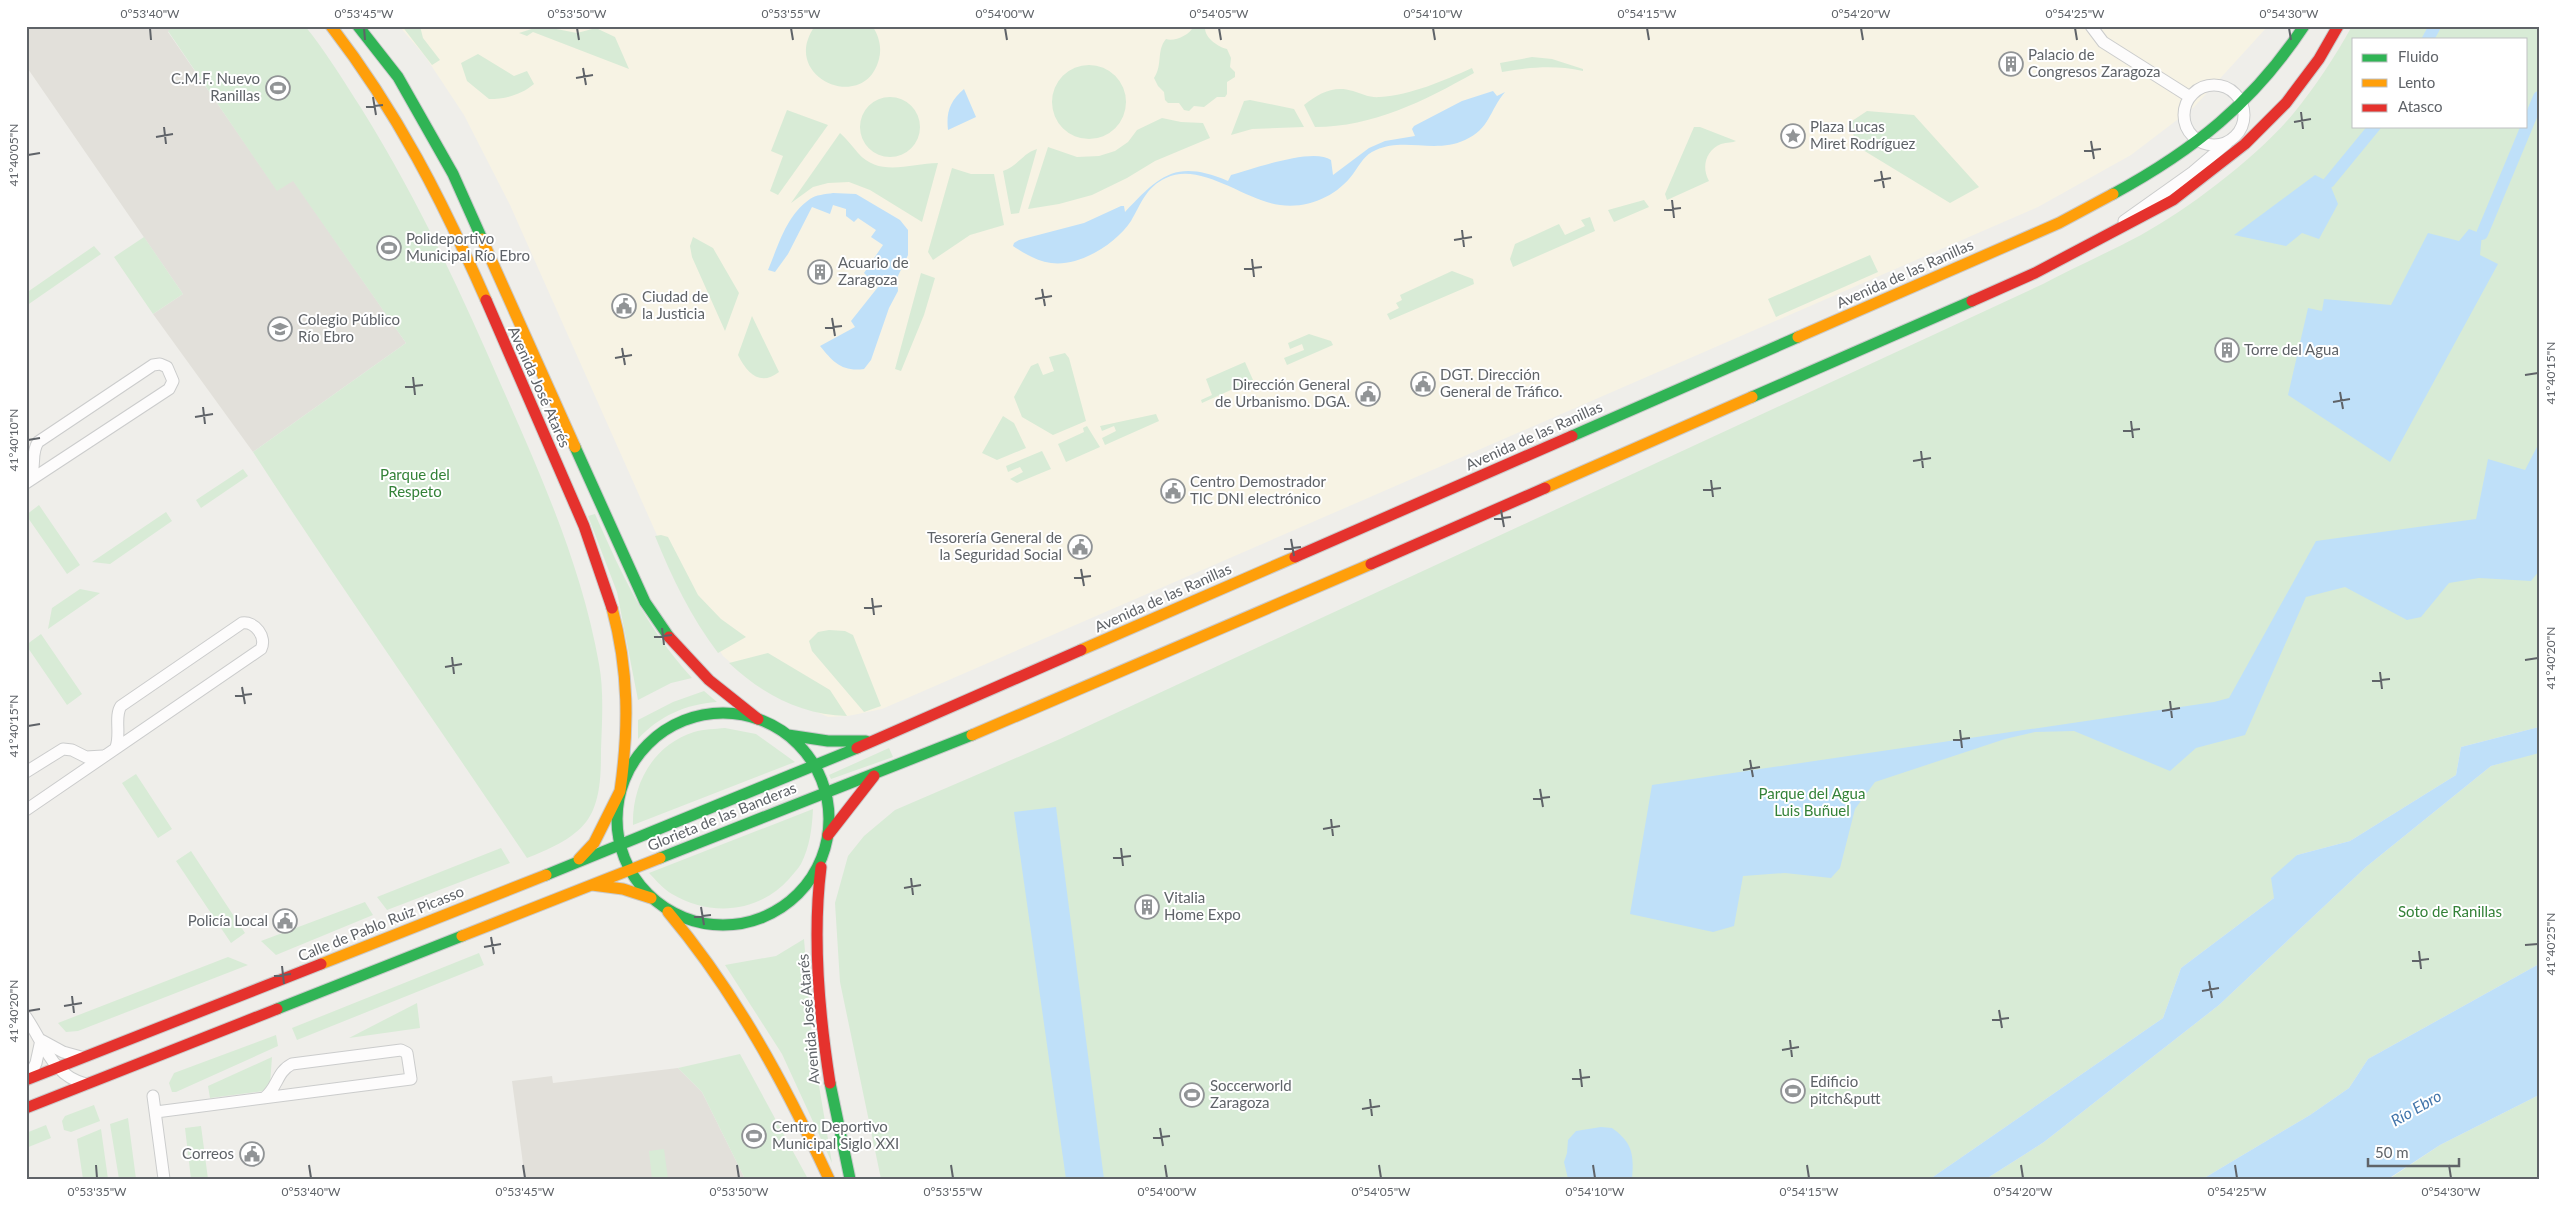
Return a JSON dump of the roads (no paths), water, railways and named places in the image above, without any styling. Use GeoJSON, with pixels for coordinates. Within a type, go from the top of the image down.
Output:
{"type":"FeatureCollection","features":[{"type":"Feature","properties":{"kind":"main road","name":"Avenida José Atarés"},"geometry":{"type":"LineString","coordinates":[[331,26],[363,68],[422,164],[462,248],[591,544],[614,616],[626,679],[627,745],[620,791]]}},
{"type":"Feature","properties":{"kind":"main road","name":"Avenida José Atarés"},"geometry":{"type":"LineString","coordinates":[[358,26],[398,77],[453,174],[645,602],[675,646],[708,681],[758,719]]}},
{"type":"Feature","properties":{"kind":"main road","name":"Avenida de las Ranillas"},"geometry":{"type":"LineString","coordinates":[[815,766],[2058,223],[2157,171],[2215,144],[2242,104],[2270,74],[2304,26]]}},
{"type":"Feature","properties":{"kind":"main road","name":"Avenida de las Ranillas"},"geometry":{"type":"LineString","coordinates":[[826,792],[875,775],[1441,534],[2035,273],[2173,200],[2245,144],[2286,103],[2319,59],[2338,26]]}},
{"type":"Feature","properties":{"kind":"main road"},"geometry":{"type":"LineString","coordinates":[[724,713],[758,719],[788,735],[804,751],[815,766],[826,792],[829,813],[828,836],[823,856],[813,877],[798,895],[780,909],[759,919],[737,925],[714,925],[697,922],[664,908],[651,898],[629,870],[619,845],[616,818],[620,791],[629,769],[642,750],[659,734],[679,723],[701,716],[724,713]]}},
{"type":"Feature","properties":{"kind":"main road","name":"Avenida de las Ranillas"},"geometry":{"type":"LineString","coordinates":[[788,735],[828,740],[873,741]]}},
{"type":"Feature","properties":{"kind":"main road","name":"Glorieta de las Banderas"},"geometry":{"type":"LineString","coordinates":[[619,845],[815,766]]}},
{"type":"Feature","properties":{"kind":"main road","name":"Avenida de las Ranillas"},"geometry":{"type":"LineString","coordinates":[[828,836],[875,775]]}},
{"type":"Feature","properties":{"kind":"main road","name":"Calle de Pablo Ruiz Picasso"},"geometry":{"type":"LineString","coordinates":[[577,862],[594,843],[620,791]]}},
{"type":"Feature","properties":{"kind":"main road","name":"Glorieta de las Banderas"},"geometry":{"type":"LineString","coordinates":[[629,870],[826,792]]}},
{"type":"Feature","properties":{"kind":"main road","name":"Calle de Pablo Ruiz Picasso"},"geometry":{"type":"LineString","coordinates":[[27,1079],[619,845]]}},
{"type":"Feature","properties":{"kind":"main road","name":"Avenida José Atarés"},"geometry":{"type":"LineString","coordinates":[[823,856],[818,888],[816,924],[822,1021],[833,1104],[850,1179]]}},
{"type":"Feature","properties":{"kind":"main road"},"geometry":{"type":"LineString","coordinates":[[26,1108],[629,870]]}},
{"type":"Feature","properties":{"kind":"main road"},"geometry":{"type":"LineString","coordinates":[[590,885],[623,889],[651,898]]}},
{"type":"Feature","properties":{"kind":"main road","name":"Avenida José Atarés"},"geometry":{"type":"LineString","coordinates":[[664,908],[711,965],[758,1042],[797,1110],[829,1179]]}},
{"type":"Feature","properties":{"kind":"street"},"geometry":{"type":"LineString","coordinates":[[2091,26],[2103,42],[2190,97]]}},
{"type":"Feature","properties":{"kind":"street"},"geometry":{"type":"LineString","coordinates":[[2215,144],[2189,133],[2183,113],[2190,97],[2200,88],[2214,85],[2229,89],[2242,104]]}},
{"type":"Feature","properties":{"kind":"street","name":"Avenida de las Ranillas"},"geometry":{"type":"LineString","coordinates":[[2102,239],[2215,144],[2240,130],[2243,123],[2242,104]]}},
{"type":"Feature","properties":{"kind":"street","name":"Avenida de las Ranillas"},"geometry":{"type":"LineString","coordinates":[[2215,144],[2232,148],[2245,144]]}},
{"type":"Feature","properties":{"kind":"street"},"geometry":{"type":"LineString","coordinates":[[160,364],[167,368],[173,381],[170,388],[26,483],[33,475],[34,449],[38,442],[153,365],[160,364]]}},
{"type":"Feature","properties":{"kind":"street"},"geometry":{"type":"LineString","coordinates":[[33,456],[38,464],[53,466]]}},
{"type":"Feature","properties":{"kind":"street"},"geometry":{"type":"LineString","coordinates":[[26,810],[260,648],[262,640],[256,627],[248,622],[242,623],[121,706],[117,714],[120,724],[116,747]]}},
{"type":"Feature","properties":{"kind":"street"},"geometry":{"type":"LineString","coordinates":[[120,724],[131,730],[147,727]]}},
{"type":"Feature","properties":{"kind":"street"},"geometry":{"type":"LineString","coordinates":[[26,772],[60,750],[68,749],[86,757],[103,756]]}},
{"type":"Feature","properties":{"kind":"street"},"geometry":{"type":"LineString","coordinates":[[71,779],[78,768],[77,754]]}},
{"type":"Feature","properties":{"kind":"street"},"geometry":{"type":"LineString","coordinates":[[26,1017],[42,1040],[56,1068],[67,1077],[86,1084]]}},
{"type":"Feature","properties":{"kind":"street"},"geometry":{"type":"LineString","coordinates":[[42,1040],[63,1052],[81,1057]]}},
{"type":"Feature","properties":{"kind":"street","name":"Calle de Pablo Ruiz Picasso"},"geometry":{"type":"LineString","coordinates":[[27,1079],[36,1063],[42,1040]]}},
{"type":"Feature","properties":{"kind":"street"},"geometry":{"type":"LineString","coordinates":[[156,1112],[411,1079],[407,1053],[401,1050],[292,1064],[278,1076],[274,1090],[264,1098]]}},
{"type":"Feature","properties":{"kind":"street"},"geometry":{"type":"LineString","coordinates":[[284,1070],[284,1087],[297,1094]]}},
{"type":"Feature","properties":{"kind":"street"},"geometry":{"type":"LineString","coordinates":[[153,1096],[164,1179]]}},
{"type":"Feature","properties":{"kind":"water"},"geometry":{"type":"Polygon","coordinates":[[[964,89],[976,117],[948,130],[948,112],[952,102],[964,89]]]}},
{"type":"Feature","properties":{"kind":"water"},"geometry":{"type":"Polygon","coordinates":[[[1493,91],[1497,96],[1505,92],[1480,131],[1473,136],[1454,144],[1442,146],[1398,145],[1376,150],[1366,157],[1339,189],[1311,203],[1291,206],[1266,202],[1208,178],[1194,174],[1180,174],[1166,178],[1154,186],[1145,196],[1124,230],[1116,238],[1085,258],[1062,263],[1051,263],[1031,257],[1013,246],[1019,240],[1084,223],[1121,206],[1124,206],[1125,212],[1159,180],[1170,174],[1182,171],[1210,174],[1228,181],[1231,175],[1282,160],[1311,156],[1331,160],[1333,175],[1369,148],[1385,141],[1415,136],[1412,129],[1414,126],[1462,101],[1493,91]]]}},
{"type":"Feature","properties":{"kind":"water"},"geometry":{"type":"Polygon","coordinates":[[[2315,175],[2329,182],[2338,204],[2319,239],[2302,233],[2286,246],[2234,235],[2315,175]]]}},
{"type":"Feature","properties":{"kind":"water"},"geometry":{"type":"Polygon","coordinates":[[[833,193],[856,194],[900,220],[908,230],[908,255],[897,278],[898,291],[889,308],[871,360],[864,369],[856,370],[839,365],[820,346],[855,327],[851,321],[878,287],[864,273],[883,245],[871,237],[876,230],[858,218],[854,222],[846,216],[846,209],[833,205],[830,214],[812,207],[788,254],[775,272],[768,270],[784,231],[795,214],[812,198],[833,193]]]}},
{"type":"Feature","properties":{"kind":"water"},"geometry":{"type":"Polygon","coordinates":[[[2469,229],[2482,234],[2480,255],[2498,264],[2390,462],[2288,395],[2308,308],[2322,311],[2324,299],[2391,305],[2428,233],[2459,241],[2469,229]]]}},
{"type":"Feature","properties":{"kind":"water"},"geometry":{"type":"Polygon","coordinates":[[[2539,443],[2539,571],[2531,581],[2479,578],[2449,583],[2421,617],[2407,620],[2345,587],[2306,597],[2245,735],[2196,748],[2170,771],[2074,731],[2035,732],[2005,739],[1875,782],[1855,809],[1840,868],[1831,878],[1785,873],[1743,876],[1734,926],[1713,932],[1630,914],[1652,785],[2214,702],[2229,698],[2316,541],[2476,519],[2488,459],[2525,470],[2539,443]]]}},
{"type":"Feature","properties":{"kind":"water"},"geometry":{"type":"Polygon","coordinates":[[[2539,727],[2539,753],[2491,766],[2366,867],[2219,1005],[2044,1142],[1986,1179],[1930,1179],[2163,1018],[2181,968],[2274,898],[2271,878],[2297,855],[2350,841],[2456,775],[2461,747],[2539,727]]]}},
{"type":"Feature","properties":{"kind":"water"},"geometry":{"type":"Polygon","coordinates":[[[1056,807],[1104,1179],[1066,1179],[1014,812],[1056,807]]]}},
{"type":"Feature","properties":{"kind":"water","name":"Río Ebro"},"geometry":{"type":"Polygon","coordinates":[[[2539,964],[2539,1095],[2440,1145],[2388,1179],[2172,1179],[2206,1177],[2310,1115],[2349,1088],[2368,1059],[2539,964]]]}},
{"type":"Feature","properties":{"kind":"water"},"geometry":{"type":"Polygon","coordinates":[[[1601,1127],[1612,1128],[1628,1144],[1633,1163],[1632,1179],[1568,1179],[1564,1162],[1568,1140],[1576,1131],[1601,1127]]]}},
{"type":"Feature","properties":{"kind":"waterway"},"geometry":{"type":"LineString","coordinates":[[2429,38],[2435,26]]}},
{"type":"Feature","properties":{"kind":"waterway"},"geometry":{"type":"LineString","coordinates":[[2528,123],[2539,97]]}},
{"type":"Feature","properties":{"kind":"waterway"},"geometry":{"type":"LineString","coordinates":[[2329,182],[2373,128]]}},
{"type":"Feature","properties":{"kind":"waterway"},"geometry":{"type":"LineString","coordinates":[[2482,234],[2526,128]]}},
{"type":"Feature","properties":{"kind":"place","name":"Palacio de Congresos Zaragoza"},"geometry":{"type":"Point","coordinates":[2011,64]}},
{"type":"Feature","properties":{"kind":"place","name":"C.M.F. Nuevo Ranillas"},"geometry":{"type":"Point","coordinates":[278,88]}},
{"type":"Feature","properties":{"kind":"place","name":"Plaza Lucas Miret Rodríguez"},"geometry":{"type":"Point","coordinates":[1793,136]}},
{"type":"Feature","properties":{"kind":"place","name":"Polideportivo Municipal Río Ebro"},"geometry":{"type":"Point","coordinates":[389,248]}},
{"type":"Feature","properties":{"kind":"place","name":"Acuario de Zaragoza"},"geometry":{"type":"Point","coordinates":[820,272]}},
{"type":"Feature","properties":{"kind":"place","name":"Ciudad de la Justicia"},"geometry":{"type":"Point","coordinates":[624,306]}},
{"type":"Feature","properties":{"kind":"place","name":"Colegio Público Río Ebro"},"geometry":{"type":"Point","coordinates":[280,329]}},
{"type":"Feature","properties":{"kind":"place","name":"Torre del Agua"},"geometry":{"type":"Point","coordinates":[2227,350]}},
{"type":"Feature","properties":{"kind":"place","name":"DGT. Dirección General de Tráfico."},"geometry":{"type":"Point","coordinates":[1423,384]}},
{"type":"Feature","properties":{"kind":"place","name":"Dirección General de Urbanismo. DGA."},"geometry":{"type":"Point","coordinates":[1368,394]}},
{"type":"Feature","properties":{"kind":"place","name":"Centro Demostrador TIC DNI electrónico"},"geometry":{"type":"Point","coordinates":[1173,491]}},
{"type":"Feature","properties":{"kind":"place","name":"Tesorería General de la Seguridad Social"},"geometry":{"type":"Point","coordinates":[1080,547]}},
{"type":"Feature","properties":{"kind":"place","name":"Vitalia Home Expo"},"geometry":{"type":"Point","coordinates":[1147,907]}},
{"type":"Feature","properties":{"kind":"place","name":"Policía Local"},"geometry":{"type":"Point","coordinates":[285,921]}},
{"type":"Feature","properties":{"kind":"place","name":"Edificio pitch&putt"},"geometry":{"type":"Point","coordinates":[1793,1091]}},
{"type":"Feature","properties":{"kind":"place","name":"Soccerworld Zaragoza"},"geometry":{"type":"Point","coordinates":[1192,1095]}},
{"type":"Feature","properties":{"kind":"place","name":"Centro Deportivo Municipal Siglo XXI"},"geometry":{"type":"Point","coordinates":[754,1136]}},
{"type":"Feature","properties":{"kind":"place","name":"Correos"},"geometry":{"type":"Point","coordinates":[252,1154]}},
{"type":"Feature","properties":{"kind":"park label","name":"Parque del Respeto"},"geometry":{"type":"Point","coordinates":[415,484]}},
{"type":"Feature","properties":{"kind":"park label","name":"Parque del Agua Luis Buñuel"},"geometry":{"type":"Point","coordinates":[1812,802]}},
{"type":"Feature","properties":{"kind":"park label","name":"Soto de Ranillas"},"geometry":{"type":"Point","coordinates":[2450,912]}}]}
